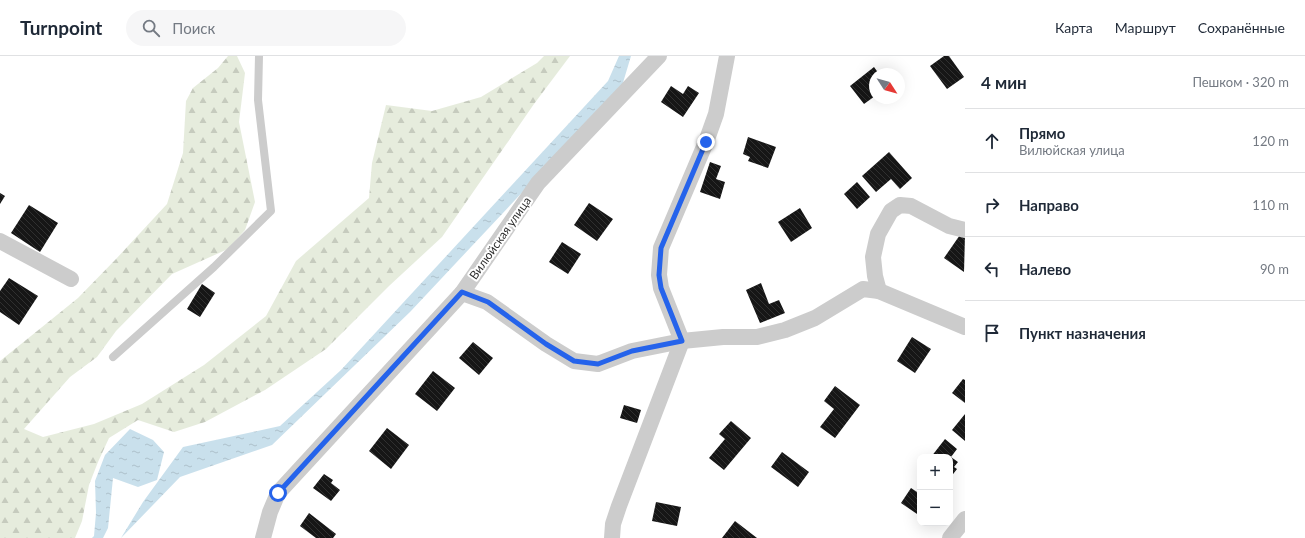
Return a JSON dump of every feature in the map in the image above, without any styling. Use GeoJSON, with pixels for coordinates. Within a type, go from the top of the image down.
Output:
{"type":"FeatureCollection","features":[{"type":"Feature","properties":{"kind":"street","name":"Вилюйская улица"},"geometry":{"type":"LineString","coordinates":[[263,538],[270,512],[278,493],[462,292],[538,183],[659,56]]}},
{"type":"Feature","properties":{"kind":"street"},"geometry":{"type":"LineString","coordinates":[[612,538],[613,524],[619,506],[682,341],[661,288],[659,275],[661,248],[706,142],[716,114],[726,56]]}},
{"type":"Feature","properties":{"kind":"street"},"geometry":{"type":"LineString","coordinates":[[879,290],[875,276],[873,257],[878,234],[891,211],[900,205],[911,206],[949,226],[965,230]]}},
{"type":"Feature","properties":{"kind":"street"},"geometry":{"type":"LineString","coordinates":[[0,241],[71,279]]}},
{"type":"Feature","properties":{"kind":"street"},"geometry":{"type":"LineString","coordinates":[[462,292],[488,302],[546,344],[574,361],[598,364],[632,351],[682,341],[722,337],[757,337],[785,330],[815,318],[863,289],[879,290],[965,327]]}},
{"type":"Feature","properties":{"kind":"street"},"geometry":{"type":"LineString","coordinates":[[950,538],[965,519]]}},
{"type":"Feature","properties":{"kind":"lane"},"geometry":{"type":"LineString","coordinates":[[113,357],[214,267],[271,211],[258,100],[259,56]]}},
{"type":"Feature","properties":{"kind":"green space"},"geometry":{"type":"Polygon","coordinates":[[[228,56],[237,56],[245,73],[239,122],[255,202],[245,230],[228,249],[172,274],[116,331],[97,357],[70,377],[24,429],[43,437],[94,424],[142,404],[204,365],[266,316],[296,261],[369,198],[372,163],[386,105],[432,111],[481,97],[537,63],[544,56],[570,56],[534,104],[442,237],[389,286],[326,349],[265,390],[205,422],[174,432],[138,420],[109,438],[89,485],[82,521],[75,538],[0,538],[0,361],[78,298],[167,204],[183,153],[186,101],[193,88],[218,68],[228,56]]]}},
{"type":"Feature","properties":{"kind":"water"},"geometry":{"type":"Polygon","coordinates":[[[619,56],[631,56],[622,86],[410,312],[272,445],[180,477],[121,538],[143,502],[183,447],[280,426],[341,370],[608,81],[619,56]]]}},
{"type":"Feature","properties":{"kind":"water"},"geometry":{"type":"Polygon","coordinates":[[[130,429],[153,440],[164,452],[157,480],[138,487],[113,478],[108,528],[103,538],[92,538],[94,536],[96,513],[95,481],[105,455],[130,429]]]}},
{"type":"Feature","properties":{"kind":"building"},"geometry":{"type":"Polygon","coordinates":[[[944,56],[949,56],[964,77],[947,89],[930,66],[944,56]]]}},
{"type":"Feature","properties":{"kind":"building"},"geometry":{"type":"Polygon","coordinates":[[[869,71],[869,100],[864,104],[850,86],[869,71]]]}},
{"type":"Feature","properties":{"kind":"building"},"geometry":{"type":"Polygon","coordinates":[[[671,86],[683,94],[688,86],[699,93],[683,117],[661,102],[671,86]]]}},
{"type":"Feature","properties":{"kind":"building"},"geometry":{"type":"Polygon","coordinates":[[[748,137],[776,147],[768,168],[748,161],[750,157],[743,154],[748,137]]]}},
{"type":"Feature","properties":{"kind":"building"},"geometry":{"type":"Polygon","coordinates":[[[889,152],[912,178],[900,189],[891,179],[876,192],[862,176],[889,152]]]}},
{"type":"Feature","properties":{"kind":"building"},"geometry":{"type":"Polygon","coordinates":[[[710,162],[721,166],[716,179],[725,182],[720,199],[700,192],[710,162]]]}},
{"type":"Feature","properties":{"kind":"building"},"geometry":{"type":"Polygon","coordinates":[[[857,182],[870,197],[857,209],[844,194],[857,182]]]}},
{"type":"Feature","properties":{"kind":"building"},"geometry":{"type":"Polygon","coordinates":[[[0,193],[5,196],[0,204],[0,193]]]}},
{"type":"Feature","properties":{"kind":"building"},"geometry":{"type":"Polygon","coordinates":[[[589,203],[613,219],[597,241],[574,225],[589,203]]]}},
{"type":"Feature","properties":{"kind":"building"},"geometry":{"type":"Polygon","coordinates":[[[29,205],[58,223],[40,252],[11,233],[29,205]]]}},
{"type":"Feature","properties":{"kind":"building"},"geometry":{"type":"Polygon","coordinates":[[[800,208],[812,228],[791,242],[778,222],[800,208]]]}},
{"type":"Feature","properties":{"kind":"building"},"geometry":{"type":"Polygon","coordinates":[[[962,232],[965,235],[964,272],[944,258],[962,232]]]}},
{"type":"Feature","properties":{"kind":"building"},"geometry":{"type":"Polygon","coordinates":[[[562,242],[581,254],[568,274],[549,262],[562,242]]]}},
{"type":"Feature","properties":{"kind":"building"},"geometry":{"type":"Polygon","coordinates":[[[9,278],[38,296],[19,325],[0,312],[0,291],[9,278]]]}},
{"type":"Feature","properties":{"kind":"building"},"geometry":{"type":"Polygon","coordinates":[[[761,283],[769,304],[779,300],[785,313],[760,323],[746,290],[761,283]]]}},
{"type":"Feature","properties":{"kind":"building"},"geometry":{"type":"Polygon","coordinates":[[[202,284],[215,293],[200,317],[187,309],[202,284]]]}},
{"type":"Feature","properties":{"kind":"building"},"geometry":{"type":"Polygon","coordinates":[[[912,337],[931,349],[915,373],[897,361],[912,337]]]}},
{"type":"Feature","properties":{"kind":"building"},"geometry":{"type":"Polygon","coordinates":[[[473,342],[493,358],[479,375],[459,358],[473,342]]]}},
{"type":"Feature","properties":{"kind":"building"},"geometry":{"type":"Polygon","coordinates":[[[433,371],[455,388],[437,411],[415,394],[433,371]]]}},
{"type":"Feature","properties":{"kind":"building"},"geometry":{"type":"Polygon","coordinates":[[[963,379],[965,380],[965,403],[952,393],[963,379]]]}},
{"type":"Feature","properties":{"kind":"building"},"geometry":{"type":"Polygon","coordinates":[[[835,386],[860,405],[835,438],[820,427],[834,409],[824,401],[835,386]]]}},
{"type":"Feature","properties":{"kind":"building"},"geometry":{"type":"Polygon","coordinates":[[[624,405],[641,410],[637,423],[620,418],[624,405]]]}},
{"type":"Feature","properties":{"kind":"building"},"geometry":{"type":"Polygon","coordinates":[[[965,414],[965,441],[952,430],[965,414]]]}},
{"type":"Feature","properties":{"kind":"building"},"geometry":{"type":"Polygon","coordinates":[[[731,421],[751,438],[724,470],[709,458],[725,439],[719,434],[731,421]]]}},
{"type":"Feature","properties":{"kind":"building"},"geometry":{"type":"Polygon","coordinates":[[[387,428],[409,445],[391,469],[369,451],[387,428]]]}},
{"type":"Feature","properties":{"kind":"building"},"geometry":{"type":"Polygon","coordinates":[[[945,439],[957,449],[953,454],[933,454],[945,439]]]}},
{"type":"Feature","properties":{"kind":"building"},"geometry":{"type":"Polygon","coordinates":[[[782,452],[809,472],[798,487],[771,467],[782,452]]]}},
{"type":"Feature","properties":{"kind":"building"},"geometry":{"type":"Polygon","coordinates":[[[953,458],[958,462],[954,467],[957,469],[953,474],[953,458]]]}},
{"type":"Feature","properties":{"kind":"building"},"geometry":{"type":"Polygon","coordinates":[[[324,474],[333,480],[331,483],[340,490],[331,501],[313,488],[324,474]]]}},
{"type":"Feature","properties":{"kind":"building"},"geometry":{"type":"Polygon","coordinates":[[[911,488],[917,492],[917,514],[901,503],[911,488]]]}},
{"type":"Feature","properties":{"kind":"building"},"geometry":{"type":"Polygon","coordinates":[[[656,502],[681,507],[677,526],[652,521],[656,502]]]}},
{"type":"Feature","properties":{"kind":"building"},"geometry":{"type":"Polygon","coordinates":[[[309,513],[336,534],[333,538],[316,538],[300,526],[309,513]]]}},
{"type":"Feature","properties":{"kind":"building"},"geometry":{"type":"Polygon","coordinates":[[[735,521],[757,538],[722,538],[735,521]]]}},
{"type":"Feature","properties":{"kind":"route"},"geometry":{"type":"LineString","coordinates":[[278,493],[462,292],[488,302],[546,344],[574,361],[598,364],[632,351],[682,341],[661,288],[659,275],[661,248],[706,142]]}}]}
